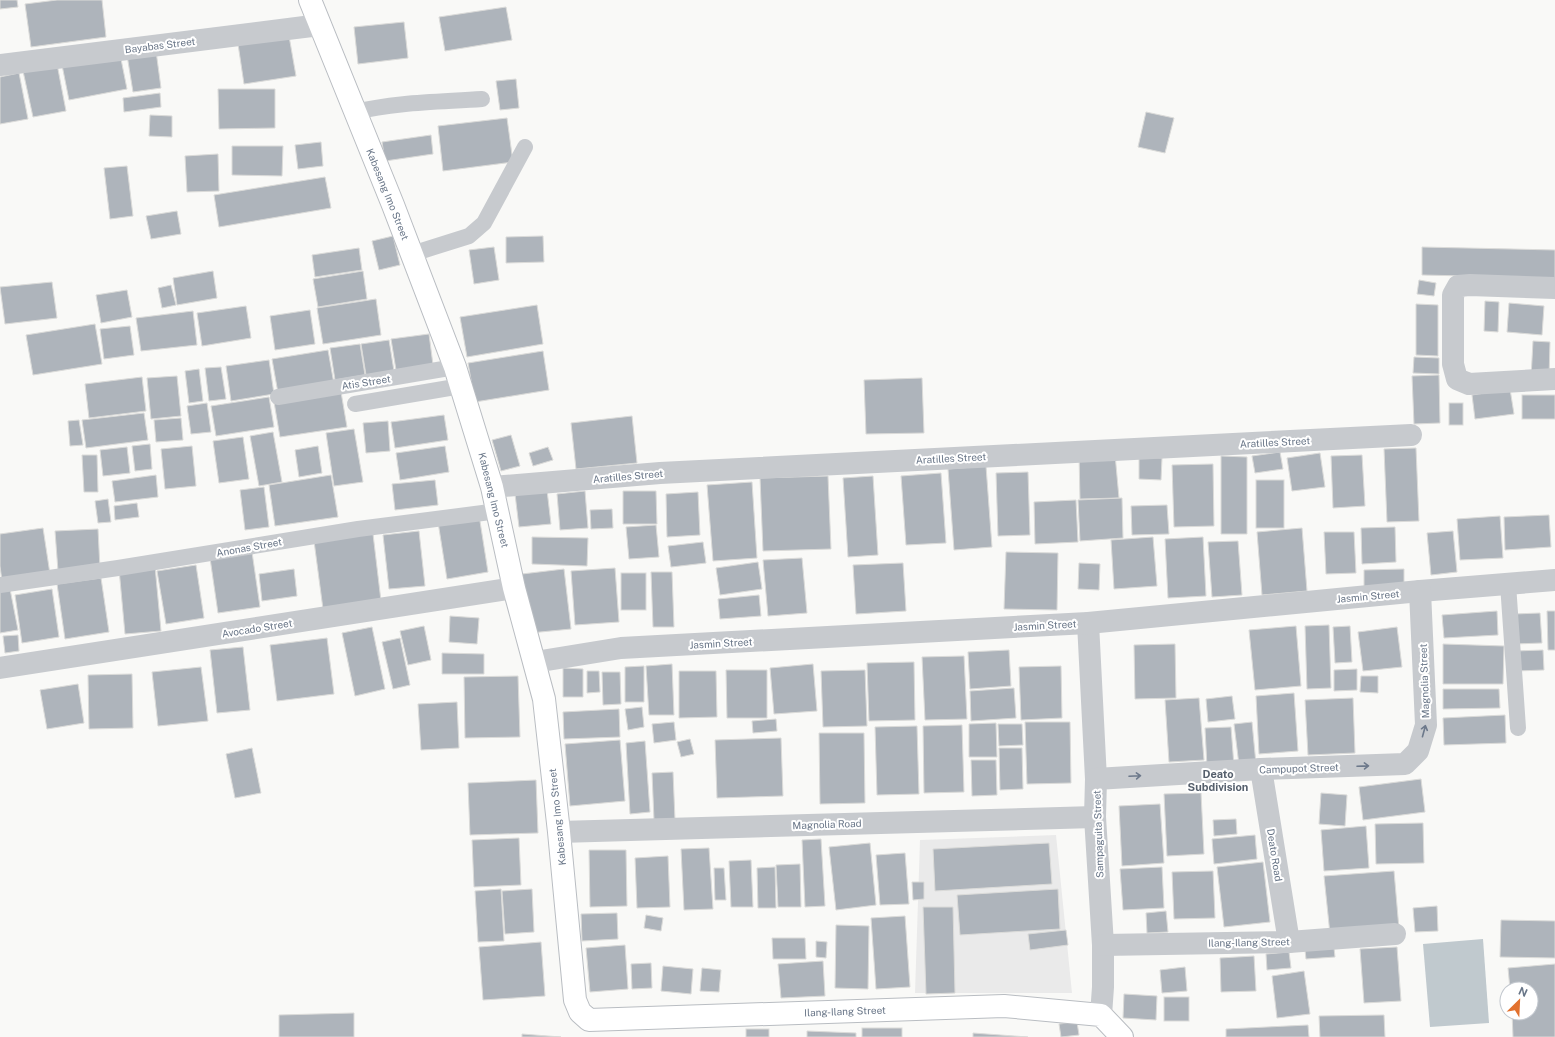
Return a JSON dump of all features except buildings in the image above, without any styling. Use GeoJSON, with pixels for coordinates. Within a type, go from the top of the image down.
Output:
{"type":"FeatureCollection","features":[{"type":"Feature","properties":{"kind":"main road","name":"Kabesang Imo Street"},"geometry":{"type":"LineString","coordinates":[[310,0],[412,254],[458,377],[492,487],[514,588],[544,699],[559,832],[575,1000],[580,1012],[589,1020]]}},
{"type":"Feature","properties":{"kind":"main road","name":"Ilang-Ilang Street"},"geometry":{"type":"LineString","coordinates":[[589,1020],[1004,1006],[1101,1015]]}},
{"type":"Feature","properties":{"kind":"main road"},"geometry":{"type":"LineString","coordinates":[[1101,1015],[1122,1037]]}},
{"type":"Feature","properties":{"kind":"street","name":"Bayabas Street"},"geometry":{"type":"LineString","coordinates":[[0,65],[320,25]]}},
{"type":"Feature","properties":{"kind":"street"},"geometry":{"type":"LineString","coordinates":[[1555,288],[1470,284],[1458,286],[1453,295],[1453,364],[1457,379],[1469,384],[1555,379]]}},
{"type":"Feature","properties":{"kind":"street","name":"Aratilles Street"},"geometry":{"type":"LineString","coordinates":[[492,487],[660,473],[1411,436]]}},
{"type":"Feature","properties":{"kind":"street","name":"Jasmin Street"},"geometry":{"type":"LineString","coordinates":[[535,662],[621,648],[1088,623],[1420,591],[1555,580]]}},
{"type":"Feature","properties":{"kind":"street","name":"Avocado Street"},"geometry":{"type":"LineString","coordinates":[[0,668],[514,588]]}},
{"type":"Feature","properties":{"kind":"street","name":"Magnolia Street"},"geometry":{"type":"LineString","coordinates":[[1405,764],[1418,751],[1426,725],[1420,591]]}},
{"type":"Feature","properties":{"kind":"street","name":"Sampaguita Street"},"geometry":{"type":"LineString","coordinates":[[1088,623],[1096,779],[1095,817],[1103,945],[1101,1015]]}},
{"type":"Feature","properties":{"kind":"street","name":"Campupot Street"},"geometry":{"type":"LineString","coordinates":[[1096,779],[1261,769],[1405,764]]}},
{"type":"Feature","properties":{"kind":"street","name":"Deato Road"},"geometry":{"type":"LineString","coordinates":[[1261,769],[1289,942]]}},
{"type":"Feature","properties":{"kind":"street","name":"Magnolia Road"},"geometry":{"type":"LineString","coordinates":[[559,832],[1095,817]]}},
{"type":"Feature","properties":{"kind":"street","name":"Ilang-Ilang Street"},"geometry":{"type":"LineString","coordinates":[[1103,945],[1289,942],[1396,934]]}},
{"type":"Feature","properties":{"kind":"lane"},"geometry":{"type":"LineString","coordinates":[[355,112],[369,108],[482,99]]}},
{"type":"Feature","properties":{"kind":"lane"},"geometry":{"type":"LineString","coordinates":[[412,254],[469,236],[484,223],[525,147]]}},
{"type":"Feature","properties":{"kind":"lane"},"geometry":{"type":"LineString","coordinates":[[355,404],[458,377]]}},
{"type":"Feature","properties":{"kind":"lane","name":"Atis Street"},"geometry":{"type":"LineString","coordinates":[[278,396],[458,377]]}},
{"type":"Feature","properties":{"kind":"lane","name":"Anonas Street"},"geometry":{"type":"LineString","coordinates":[[0,585],[118,568],[358,529],[498,511]]}},
{"type":"Feature","properties":{"kind":"lane"},"geometry":{"type":"LineString","coordinates":[[1508,584],[1518,728]]}},
{"type":"Feature","properties":{"kind":"shaded area"},"geometry":{"type":"Polygon","coordinates":[[[1056,835],[1072,993],[915,993],[920,840],[1056,835]]]}},
{"type":"Feature","properties":{"kind":"shaded area"},"geometry":{"type":"Polygon","coordinates":[[[1483,939],[1489,1023],[1430,1027],[1423,944],[1483,939]]]}},
{"type":"Feature","properties":{"kind":"district","name":"Deato Subdivision"},"geometry":{"type":"Point","coordinates":[1218,780]}}]}
